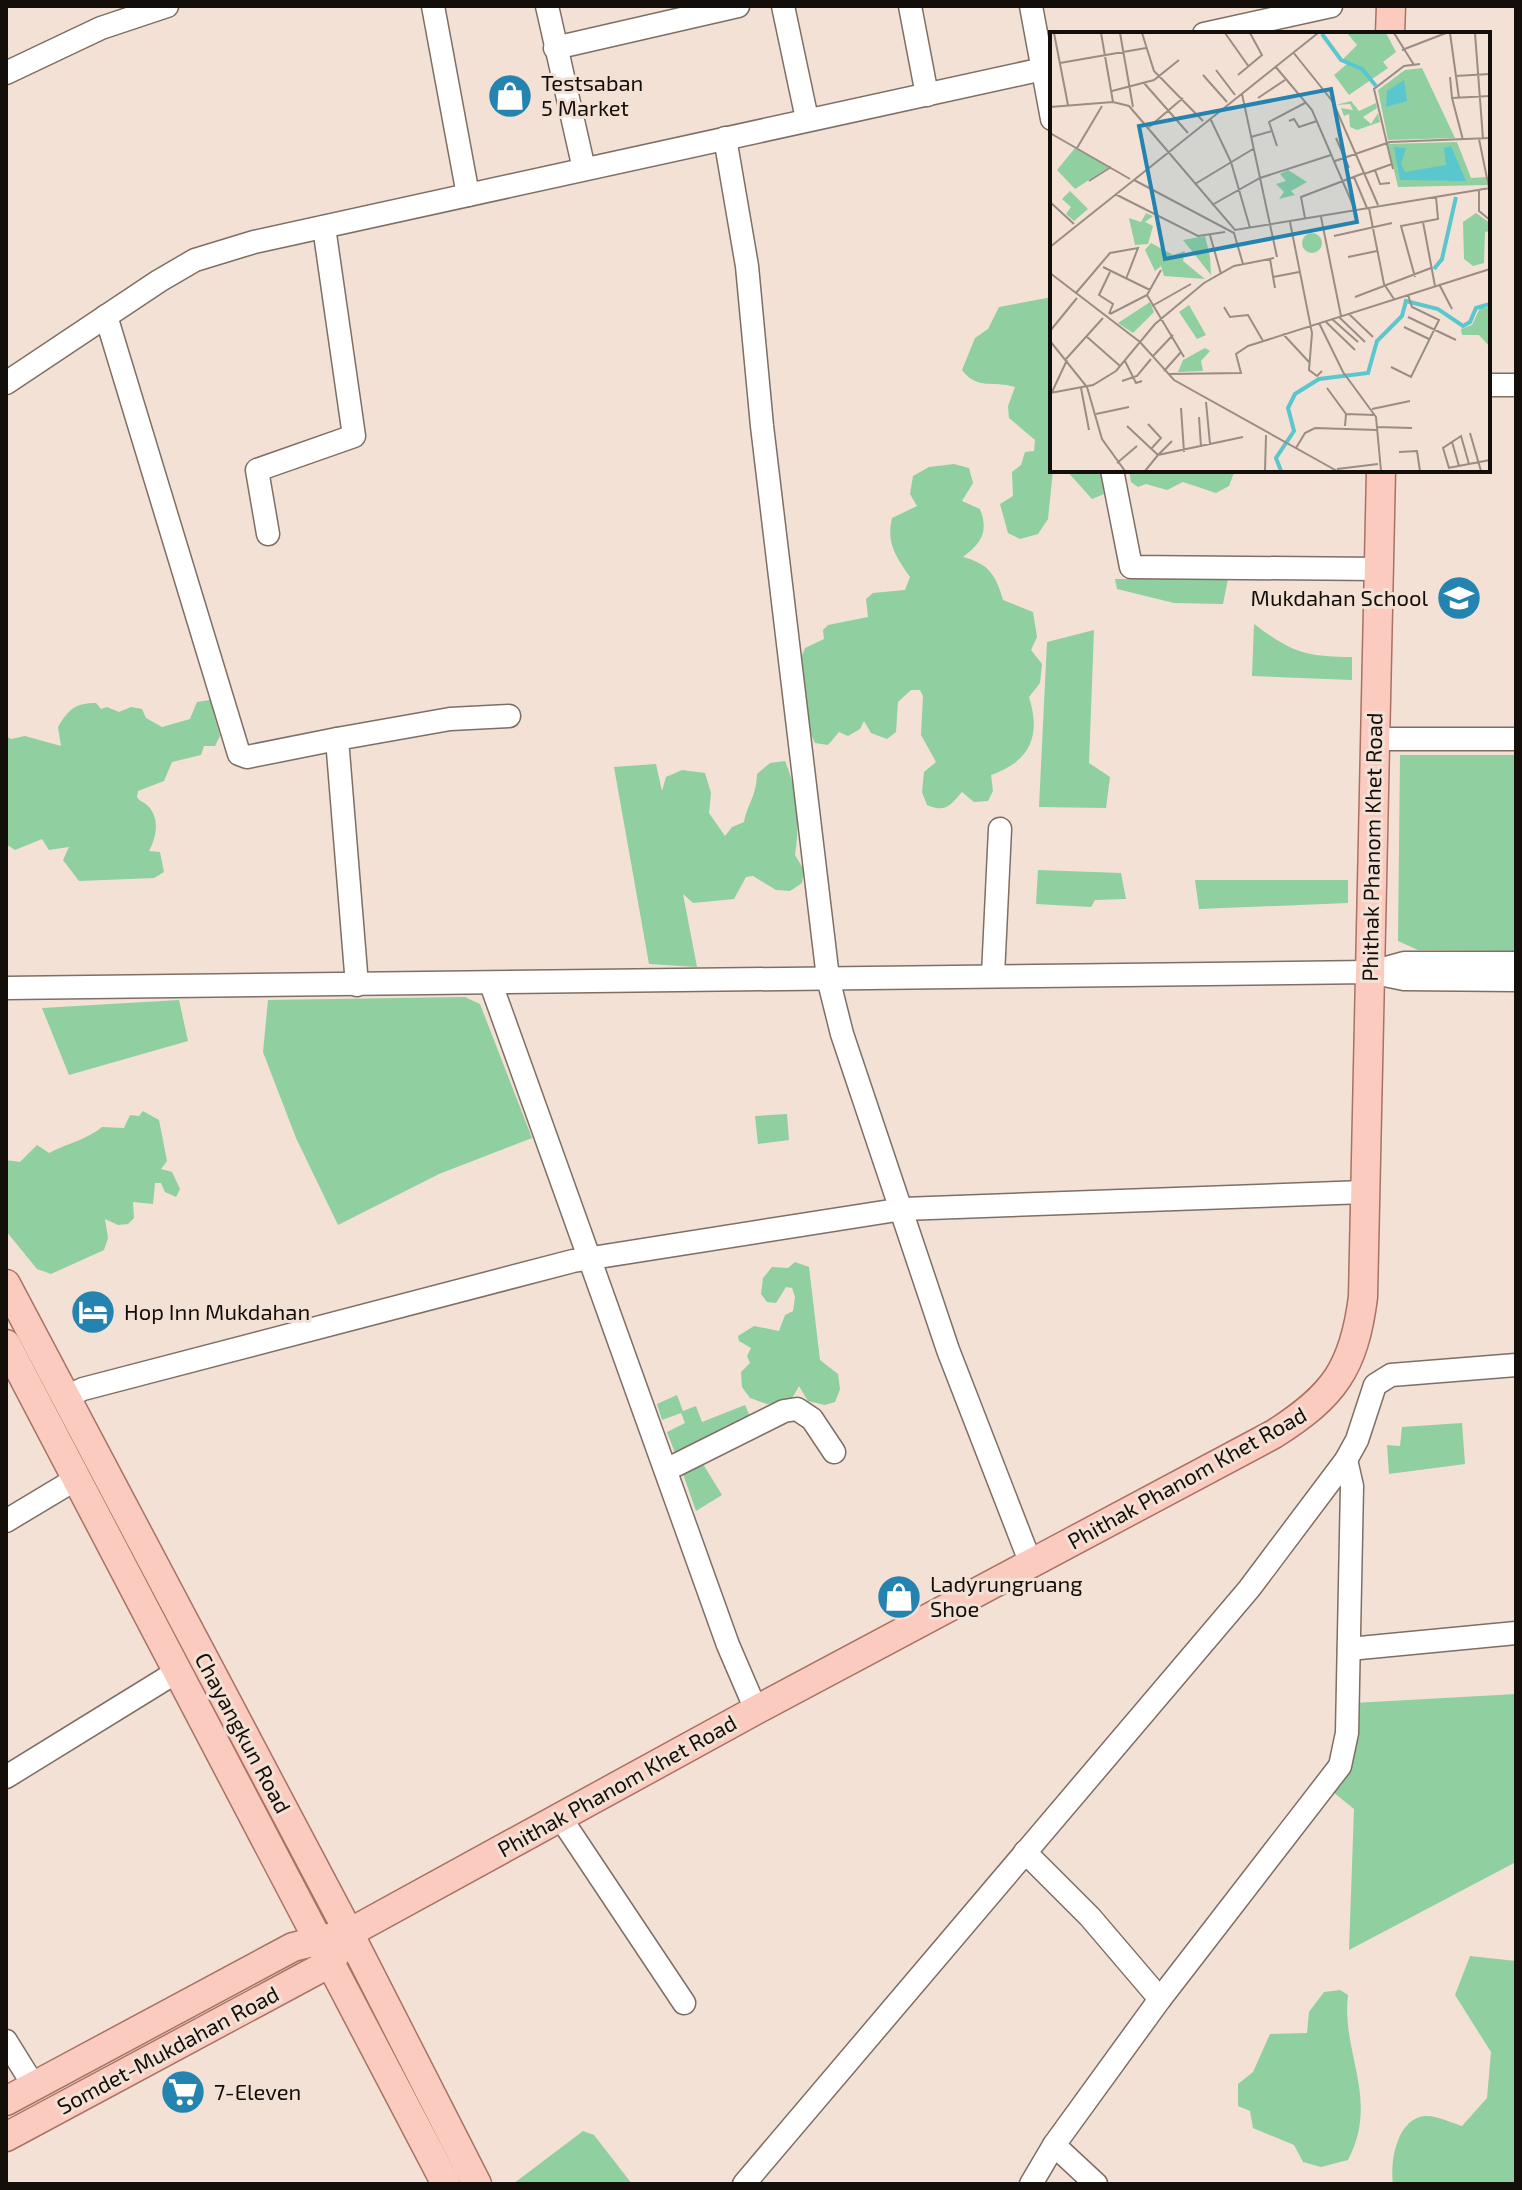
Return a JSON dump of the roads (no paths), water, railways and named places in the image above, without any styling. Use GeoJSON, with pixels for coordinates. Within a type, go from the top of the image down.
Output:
{"type":"FeatureCollection","features":[{"type":"Feature","properties":{"kind":"main road"},"geometry":{"type":"LineString","coordinates":[[1390,32],[1391,6]]}},
{"type":"Feature","properties":{"kind":"main road","name":"Phithak Phanom Khet Road"},"geometry":{"type":"LineString","coordinates":[[349,1933],[756,1710],[1274,1434],[1324,1398],[1351,1357],[1359,1330],[1363,1297],[1381,472]]}},
{"type":"Feature","properties":{"kind":"main road","name":"Chayangkun Road"},"geometry":{"type":"LineString","coordinates":[[6,1284],[349,1933],[477,2184]]}},
{"type":"Feature","properties":{"kind":"main road","name":"Chayangkun Road"},"geometry":{"type":"LineString","coordinates":[[6,1344],[446,2184]]}},
{"type":"Feature","properties":{"kind":"main road"},"geometry":{"type":"LineString","coordinates":[[324,1951],[349,1933]]}},
{"type":"Feature","properties":{"kind":"main road","name":"Somdet-Mukdahan Road"},"geometry":{"type":"LineString","coordinates":[[6,2101],[293,1947],[324,1951]]}},
{"type":"Feature","properties":{"kind":"main road","name":"Somdet-Mukdahan Road"},"geometry":{"type":"LineString","coordinates":[[6,2137],[324,1951]]}},
{"type":"Feature","properties":{"kind":"street"},"geometry":{"type":"LineString","coordinates":[[6,73],[101,28],[167,6]]}},
{"type":"Feature","properties":{"kind":"street"},"geometry":{"type":"LineString","coordinates":[[433,6],[468,195]]}},
{"type":"Feature","properties":{"kind":"street"},"geometry":{"type":"LineString","coordinates":[[547,6],[584,169]]}},
{"type":"Feature","properties":{"kind":"street"},"geometry":{"type":"LineString","coordinates":[[555,48],[738,6]]}},
{"type":"Feature","properties":{"kind":"street"},"geometry":{"type":"LineString","coordinates":[[783,6],[807,119]]}},
{"type":"Feature","properties":{"kind":"street"},"geometry":{"type":"LineString","coordinates":[[910,6],[927,95]]}},
{"type":"Feature","properties":{"kind":"street"},"geometry":{"type":"LineString","coordinates":[[1031,6],[1048,68],[1050,94]]}},
{"type":"Feature","properties":{"kind":"street"},"geometry":{"type":"LineString","coordinates":[[1213,32],[1331,6]]}},
{"type":"Feature","properties":{"kind":"street"},"geometry":{"type":"LineString","coordinates":[[6,383],[195,260],[324,227],[1048,68]]}},
{"type":"Feature","properties":{"kind":"street"},"geometry":{"type":"LineString","coordinates":[[725,138],[747,266],[771,505],[828,978],[842,1034],[948,1350],[1031,1564]]}},
{"type":"Feature","properties":{"kind":"street"},"geometry":{"type":"LineString","coordinates":[[268,534],[257,470],[354,436],[324,227]]}},
{"type":"Feature","properties":{"kind":"street"},"geometry":{"type":"LineString","coordinates":[[106,316],[239,754],[247,757],[450,719],[509,716]]}},
{"type":"Feature","properties":{"kind":"street"},"geometry":{"type":"LineString","coordinates":[[1490,385],[1516,385]]}},
{"type":"Feature","properties":{"kind":"street"},"geometry":{"type":"LineString","coordinates":[[1112,472],[1126,556],[1136,568],[1379,569]]}},
{"type":"Feature","properties":{"kind":"street"},"geometry":{"type":"LineString","coordinates":[[337,739],[357,985]]}},
{"type":"Feature","properties":{"kind":"street"},"geometry":{"type":"LineString","coordinates":[[1374,739],[1516,739]]}},
{"type":"Feature","properties":{"kind":"street"},"geometry":{"type":"LineString","coordinates":[[993,975],[1000,829]]}},
{"type":"Feature","properties":{"kind":"street"},"geometry":{"type":"LineString","coordinates":[[1370,972],[1404,963],[1516,963]]}},
{"type":"Feature","properties":{"kind":"street"},"geometry":{"type":"LineString","coordinates":[[6,988],[1370,972],[1404,979],[1516,980]]}},
{"type":"Feature","properties":{"kind":"street"},"geometry":{"type":"LineString","coordinates":[[491,984],[728,1645],[756,1710]]}},
{"type":"Feature","properties":{"kind":"street"},"geometry":{"type":"LineString","coordinates":[[66,1397],[83,1389],[590,1258],[903,1209],[1364,1192]]}},
{"type":"Feature","properties":{"kind":"street"},"geometry":{"type":"LineString","coordinates":[[744,2184],[1249,1589],[1346,1460],[1357,1440],[1371,1390],[1380,1379],[1391,1375],[1516,1365]]}},
{"type":"Feature","properties":{"kind":"street"},"geometry":{"type":"LineString","coordinates":[[666,1470],[784,1411],[797,1409],[812,1419],[834,1452]]}},
{"type":"Feature","properties":{"kind":"street"},"geometry":{"type":"LineString","coordinates":[[1031,2184],[1054,2145],[1160,1999],[1340,1766],[1347,1733],[1349,1649],[1352,1486],[1346,1460]]}},
{"type":"Feature","properties":{"kind":"street"},"geometry":{"type":"LineString","coordinates":[[6,1521],[76,1479]]}},
{"type":"Feature","properties":{"kind":"street"},"geometry":{"type":"LineString","coordinates":[[1349,1649],[1516,1633]]}},
{"type":"Feature","properties":{"kind":"street"},"geometry":{"type":"LineString","coordinates":[[6,1777],[178,1671]]}},
{"type":"Feature","properties":{"kind":"street"},"geometry":{"type":"LineString","coordinates":[[560,1817],[684,2003]]}},
{"type":"Feature","properties":{"kind":"street"},"geometry":{"type":"LineString","coordinates":[[1025,1852],[1090,1917],[1160,1999]]}},
{"type":"Feature","properties":{"kind":"street"},"geometry":{"type":"LineString","coordinates":[[6,2041],[34,2086]]}},
{"type":"Feature","properties":{"kind":"street"},"geometry":{"type":"LineString","coordinates":[[1054,2145],[1096,2184]]}},
{"type":"Feature","properties":{"kind":"place","name":"Testsaban 5 Market"},"geometry":{"type":"Point","coordinates":[510,96]}},
{"type":"Feature","properties":{"kind":"place","name":"Mukdahan School"},"geometry":{"type":"Point","coordinates":[1459,598]}},
{"type":"Feature","properties":{"kind":"place","name":"Hop Inn Mukdahan"},"geometry":{"type":"Point","coordinates":[93,1312]}},
{"type":"Feature","properties":{"kind":"place","name":"Ladyrungruang Shoe"},"geometry":{"type":"Point","coordinates":[899,1597]}},
{"type":"Feature","properties":{"kind":"place","name":"7-Eleven"},"geometry":{"type":"Point","coordinates":[183,2092]}}]}
